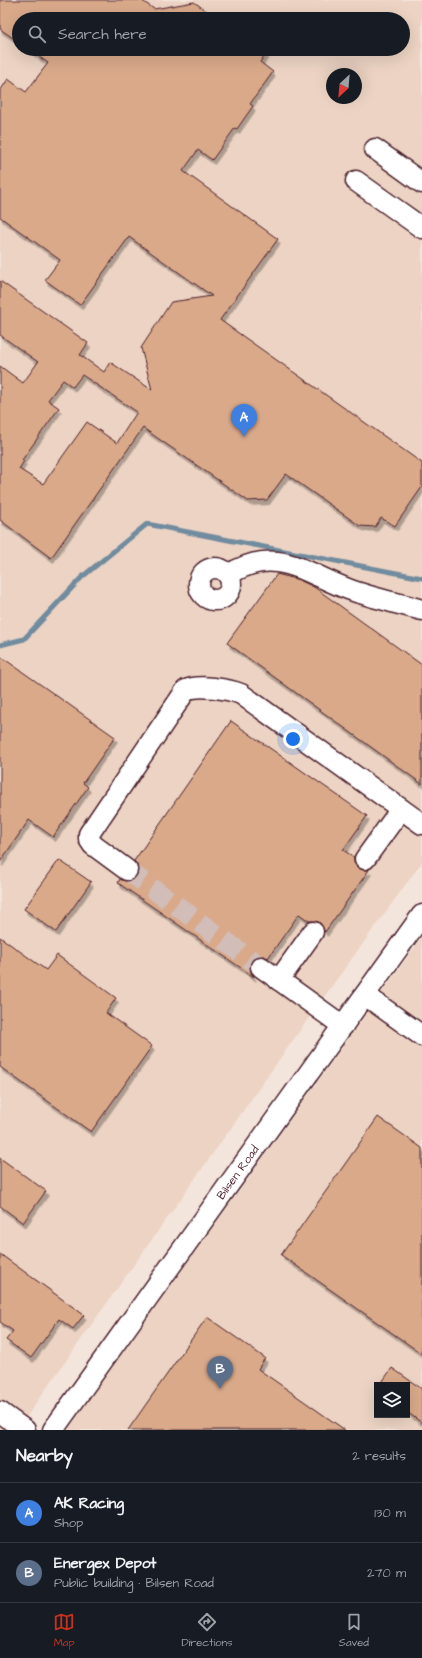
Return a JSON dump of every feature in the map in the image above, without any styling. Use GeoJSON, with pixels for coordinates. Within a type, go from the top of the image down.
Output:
{"type":"FeatureCollection","features":[{"type":"Feature","properties":{"kind":"street"},"geometry":{"type":"LineString","coordinates":[[375,148],[422,183]]}},
{"type":"Feature","properties":{"kind":"street"},"geometry":{"type":"LineString","coordinates":[[356,181],[422,228]]}},
{"type":"Feature","properties":{"kind":"street"},"geometry":{"type":"LineString","coordinates":[[228,575],[242,567],[272,560],[288,563],[349,590],[422,610]]}},
{"type":"Feature","properties":{"kind":"street"},"geometry":{"type":"LineString","coordinates":[[128,870],[93,845],[88,834],[186,690],[191,687],[241,694],[422,824]]}},
{"type":"Feature","properties":{"kind":"street"},"geometry":{"type":"LineString","coordinates":[[365,859],[401,809]]}},
{"type":"Feature","properties":{"kind":"street","name":"Bilsen Road"},"geometry":{"type":"LineString","coordinates":[[53,1430],[422,915]]}},
{"type":"Feature","properties":{"kind":"street"},"geometry":{"type":"LineString","coordinates":[[279,980],[313,932]]}},
{"type":"Feature","properties":{"kind":"street"},"geometry":{"type":"LineString","coordinates":[[261,967],[343,1026]]}},
{"type":"Feature","properties":{"kind":"street"},"geometry":{"type":"LineString","coordinates":[[365,995],[422,1036]]}},
{"type":"Feature","properties":{"kind":"street"},"geometry":{"type":"LineString","coordinates":[[0,1412],[25,1430]]}},
{"type":"Feature","properties":{"kind":"shaded area"},"geometry":{"type":"Polygon","coordinates":[[[0,0],[422,0],[422,862],[308,1019],[17,1430],[0,1430],[0,0]]]}},
{"type":"Feature","properties":{"kind":"shaded area"},"geometry":{"type":"Polygon","coordinates":[[[422,937],[422,1430],[67,1430],[422,937]]]}},
{"type":"Feature","properties":{"kind":"building"},"geometry":{"type":"Polygon","coordinates":[[[0,0],[141,0],[154,9],[194,2],[208,12],[12,12],[12,37],[0,29],[0,0]]]}},
{"type":"Feature","properties":{"kind":"building"},"geometry":{"type":"Polygon","coordinates":[[[38,56],[264,56],[260,62],[273,72],[250,104],[253,106],[237,129],[235,128],[212,160],[198,150],[183,171],[278,239],[220,320],[422,463],[422,487],[395,526],[381,518],[375,527],[360,526],[286,474],[267,500],[248,501],[143,428],[51,558],[0,520],[0,366],[23,383],[38,362],[0,335],[0,281],[88,343],[80,355],[104,372],[110,362],[152,390],[141,348],[171,302],[212,296],[129,237],[80,305],[45,280],[60,260],[0,217],[0,91],[8,79],[26,92],[48,63],[38,56]],[[82,375],[73,387],[63,380],[48,400],[59,408],[22,460],[24,461],[19,469],[43,484],[87,422],[117,443],[137,412],[82,375]]]}},
{"type":"Feature","properties":{"kind":"building"},"geometry":{"type":"Polygon","coordinates":[[[277,574],[299,580],[314,587],[422,665],[422,784],[227,643],[277,574]]]}},
{"type":"Feature","properties":{"kind":"building"},"geometry":{"type":"Polygon","coordinates":[[[0,656],[115,737],[83,783],[88,787],[53,837],[29,820],[0,862],[0,656]]]}},
{"type":"Feature","properties":{"kind":"building"},"geometry":{"type":"Polygon","coordinates":[[[231,721],[367,816],[343,850],[354,857],[354,863],[358,868],[369,870],[325,932],[319,922],[309,921],[299,914],[268,958],[257,956],[251,961],[250,971],[254,977],[118,883],[120,879],[131,881],[136,876],[138,866],[134,861],[231,721]]]}},
{"type":"Feature","properties":{"kind":"building"},"geometry":{"type":"Polygon","coordinates":[[[59,860],[91,882],[56,932],[24,909],[59,860]]]}},
{"type":"Feature","properties":{"kind":"building"},"geometry":{"type":"Polygon","coordinates":[[[0,937],[46,970],[57,955],[116,998],[106,1013],[152,1046],[91,1132],[0,1067],[0,937]]]}},
{"type":"Feature","properties":{"kind":"building"},"geometry":{"type":"Polygon","coordinates":[[[378,1117],[422,1148],[422,1354],[281,1255],[378,1117]]]}},
{"type":"Feature","properties":{"kind":"building"},"geometry":{"type":"Polygon","coordinates":[[[0,1158],[46,1191],[23,1223],[0,1206],[0,1158]]]}},
{"type":"Feature","properties":{"kind":"building"},"geometry":{"type":"Polygon","coordinates":[[[0,1254],[84,1315],[73,1329],[59,1319],[31,1358],[6,1340],[13,1331],[0,1322],[0,1254]]]}},
{"type":"Feature","properties":{"kind":"building"},"geometry":{"type":"Polygon","coordinates":[[[207,1317],[265,1358],[258,1369],[345,1430],[128,1430],[207,1317]]]}},
{"type":"Feature","properties":{"kind":"building"},"geometry":{"type":"Polygon","coordinates":[[[392,1368],[422,1389],[422,1423],[410,1414],[410,1382],[382,1382],[392,1368]]]}},
{"type":"Feature","properties":{"kind":"waterway"},"geometry":{"type":"LineString","coordinates":[[0,645],[24,639],[82,577],[147,524],[422,578]]}},
{"type":"Feature","properties":{"kind":"tunnel"},"geometry":{"type":"LineString","coordinates":[[127,870],[261,967]]}},
{"type":"Feature","properties":{"kind":"place","name":"AK Racing"},"geometry":{"type":"Point","coordinates":[244,437]}},
{"type":"Feature","properties":{"kind":"place","name":"Energex Depot"},"geometry":{"type":"Point","coordinates":[220,1389]}}]}
